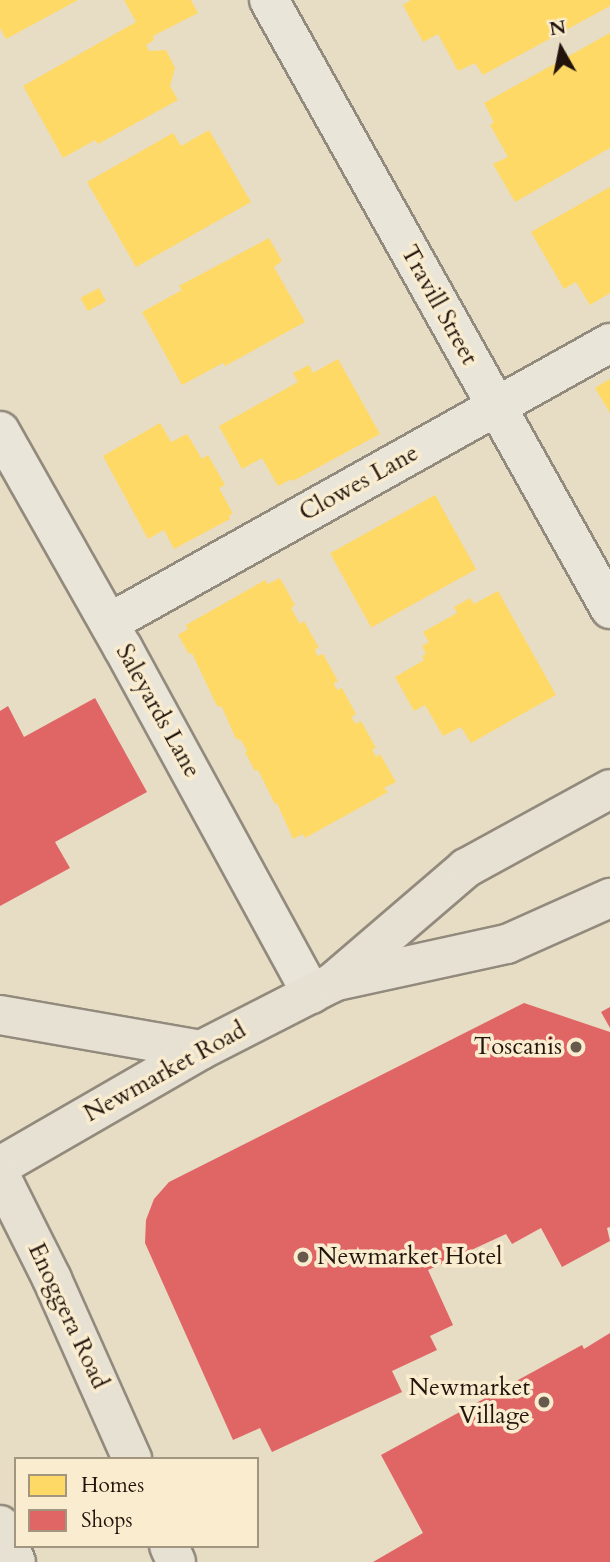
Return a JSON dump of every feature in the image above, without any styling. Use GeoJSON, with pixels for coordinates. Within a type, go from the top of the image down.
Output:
{"type":"FeatureCollection","features":[{"type":"Feature","properties":{"kind":"main road","name":"Newmarket Road"},"geometry":{"type":"LineString","coordinates":[[0,1166],[201,1050],[322,988],[466,869],[610,789]]}},
{"type":"Feature","properties":{"kind":"main road","name":"Newmarket Road"},"geometry":{"type":"LineString","coordinates":[[322,988],[507,944],[610,898]]}},
{"type":"Feature","properties":{"kind":"main road"},"geometry":{"type":"LineString","coordinates":[[0,1015],[201,1050]]}},
{"type":"Feature","properties":{"kind":"main road","name":"Enoggera Road"},"geometry":{"type":"LineString","coordinates":[[0,1175],[52,1279],[131,1457]]}},
{"type":"Feature","properties":{"kind":"main road"},"geometry":{"type":"LineString","coordinates":[[0,1525],[16,1562]]}},
{"type":"Feature","properties":{"kind":"street","name":"Travill Street"},"geometry":{"type":"LineString","coordinates":[[269,0],[610,608]]}},
{"type":"Feature","properties":{"kind":"street","name":"Clowes Lane"},"geometry":{"type":"LineString","coordinates":[[109,623],[610,343]]}},
{"type":"Feature","properties":{"kind":"street","name":"Saleyards Lane"},"geometry":{"type":"LineString","coordinates":[[0,431],[322,988]]}},
{"type":"Feature","properties":{"kind":"building: Homes"},"geometry":{"type":"Polygon","coordinates":[[[0,0],[78,0],[6,39],[0,28],[0,0]]]}},
{"type":"Feature","properties":{"kind":"building: Homes"},"geometry":{"type":"Polygon","coordinates":[[[124,0],[191,0],[198,13],[153,36],[154,40],[146,45],[149,51],[166,50],[175,68],[170,86],[178,100],[98,144],[95,140],[63,158],[23,86],[136,22],[124,0]]]}},
{"type":"Feature","properties":{"kind":"building: Homes"},"geometry":{"type":"Polygon","coordinates":[[[411,0],[610,0],[610,6],[483,75],[475,63],[458,71],[438,34],[423,42],[403,5],[411,0]]]}},
{"type":"Feature","properties":{"kind":"building: Homes"},"geometry":{"type":"Polygon","coordinates":[[[610,33],[610,148],[515,202],[493,164],[508,157],[490,125],[494,122],[484,103],[610,33]]]}},
{"type":"Feature","properties":{"kind":"building: Homes"},"geometry":{"type":"Polygon","coordinates":[[[209,130],[251,202],[136,267],[87,182],[173,133],[181,146],[209,130]]]}},
{"type":"Feature","properties":{"kind":"building: Homes"},"geometry":{"type":"Polygon","coordinates":[[[610,187],[610,293],[590,305],[576,282],[564,289],[531,232],[610,187]]]}},
{"type":"Feature","properties":{"kind":"building: Homes"},"geometry":{"type":"Polygon","coordinates":[[[269,238],[282,261],[274,267],[305,322],[225,366],[223,363],[182,385],[142,312],[182,290],[179,286],[269,238]]]}},
{"type":"Feature","properties":{"kind":"building: Homes"},"geometry":{"type":"Polygon","coordinates":[[[99,288],[106,301],[88,311],[80,298],[99,288]]]}},
{"type":"Feature","properties":{"kind":"building: Homes"},"geometry":{"type":"Polygon","coordinates":[[[338,359],[380,434],[293,481],[292,479],[278,486],[262,458],[242,469],[219,426],[298,382],[293,373],[309,365],[313,373],[338,359]]]}},
{"type":"Feature","properties":{"kind":"building: Homes"},"geometry":{"type":"Polygon","coordinates":[[[610,379],[610,413],[595,388],[610,379]]]}},
{"type":"Feature","properties":{"kind":"building: Homes"},"geometry":{"type":"Polygon","coordinates":[[[160,423],[171,442],[187,434],[202,459],[208,455],[225,485],[219,488],[233,514],[229,515],[230,519],[174,549],[164,530],[148,539],[103,456],[160,423]]]}},
{"type":"Feature","properties":{"kind":"building: Homes"},"geometry":{"type":"Polygon","coordinates":[[[435,495],[476,569],[371,628],[330,553],[435,495]]]}},
{"type":"Feature","properties":{"kind":"building: Homes"},"geometry":{"type":"Polygon","coordinates":[[[280,578],[295,605],[291,608],[300,624],[304,621],[319,648],[315,649],[316,653],[318,656],[323,654],[338,681],[334,683],[335,687],[338,690],[342,688],[356,714],[351,717],[356,724],[361,721],[376,748],[372,749],[376,757],[380,754],[396,782],[384,788],[388,792],[305,838],[303,834],[293,839],[277,803],[275,804],[258,770],[255,771],[241,740],[236,739],[222,707],[217,706],[192,653],[189,654],[178,635],[188,629],[186,625],[265,580],[268,584],[280,578]]]}},
{"type":"Feature","properties":{"kind":"building: Homes"},"geometry":{"type":"Polygon","coordinates":[[[498,591],[556,695],[471,743],[461,727],[443,736],[425,705],[414,711],[395,677],[424,660],[422,656],[426,654],[422,646],[429,642],[423,632],[457,613],[454,607],[470,598],[474,604],[498,591]]]}},
{"type":"Feature","properties":{"kind":"building: Shops"},"geometry":{"type":"Polygon","coordinates":[[[95,698],[147,792],[55,842],[70,868],[0,906],[0,711],[8,706],[24,737],[95,698]]]}},
{"type":"Feature","properties":{"kind":"building: Shops","name":"Newmarket Hotel"},"geometry":{"type":"Polygon","coordinates":[[[524,1003],[610,1032],[610,1227],[607,1228],[610,1241],[562,1267],[541,1228],[512,1244],[506,1234],[428,1270],[453,1325],[430,1336],[437,1350],[392,1371],[402,1392],[272,1452],[260,1428],[233,1440],[145,1243],[146,1220],[154,1199],[169,1182],[524,1003]]]}},
{"type":"Feature","properties":{"kind":"building: Shops"},"geometry":{"type":"Polygon","coordinates":[[[610,1007],[610,1028],[601,1012],[610,1007]]]}},
{"type":"Feature","properties":{"kind":"building: Shops","name":"Newmarket Village"},"geometry":{"type":"Polygon","coordinates":[[[610,1333],[610,1562],[373,1562],[423,1533],[381,1455],[582,1345],[584,1349],[610,1333]]]}},
{"type":"Feature","properties":{"kind":"place","name":"Toscanis"},"geometry":{"type":"Point","coordinates":[576,1047]}},
{"type":"Feature","properties":{"kind":"place","name":"Newmarket Hotel"},"geometry":{"type":"Point","coordinates":[303,1257]}},
{"type":"Feature","properties":{"kind":"place","name":"Newmarket Village"},"geometry":{"type":"Point","coordinates":[544,1402]}}]}
